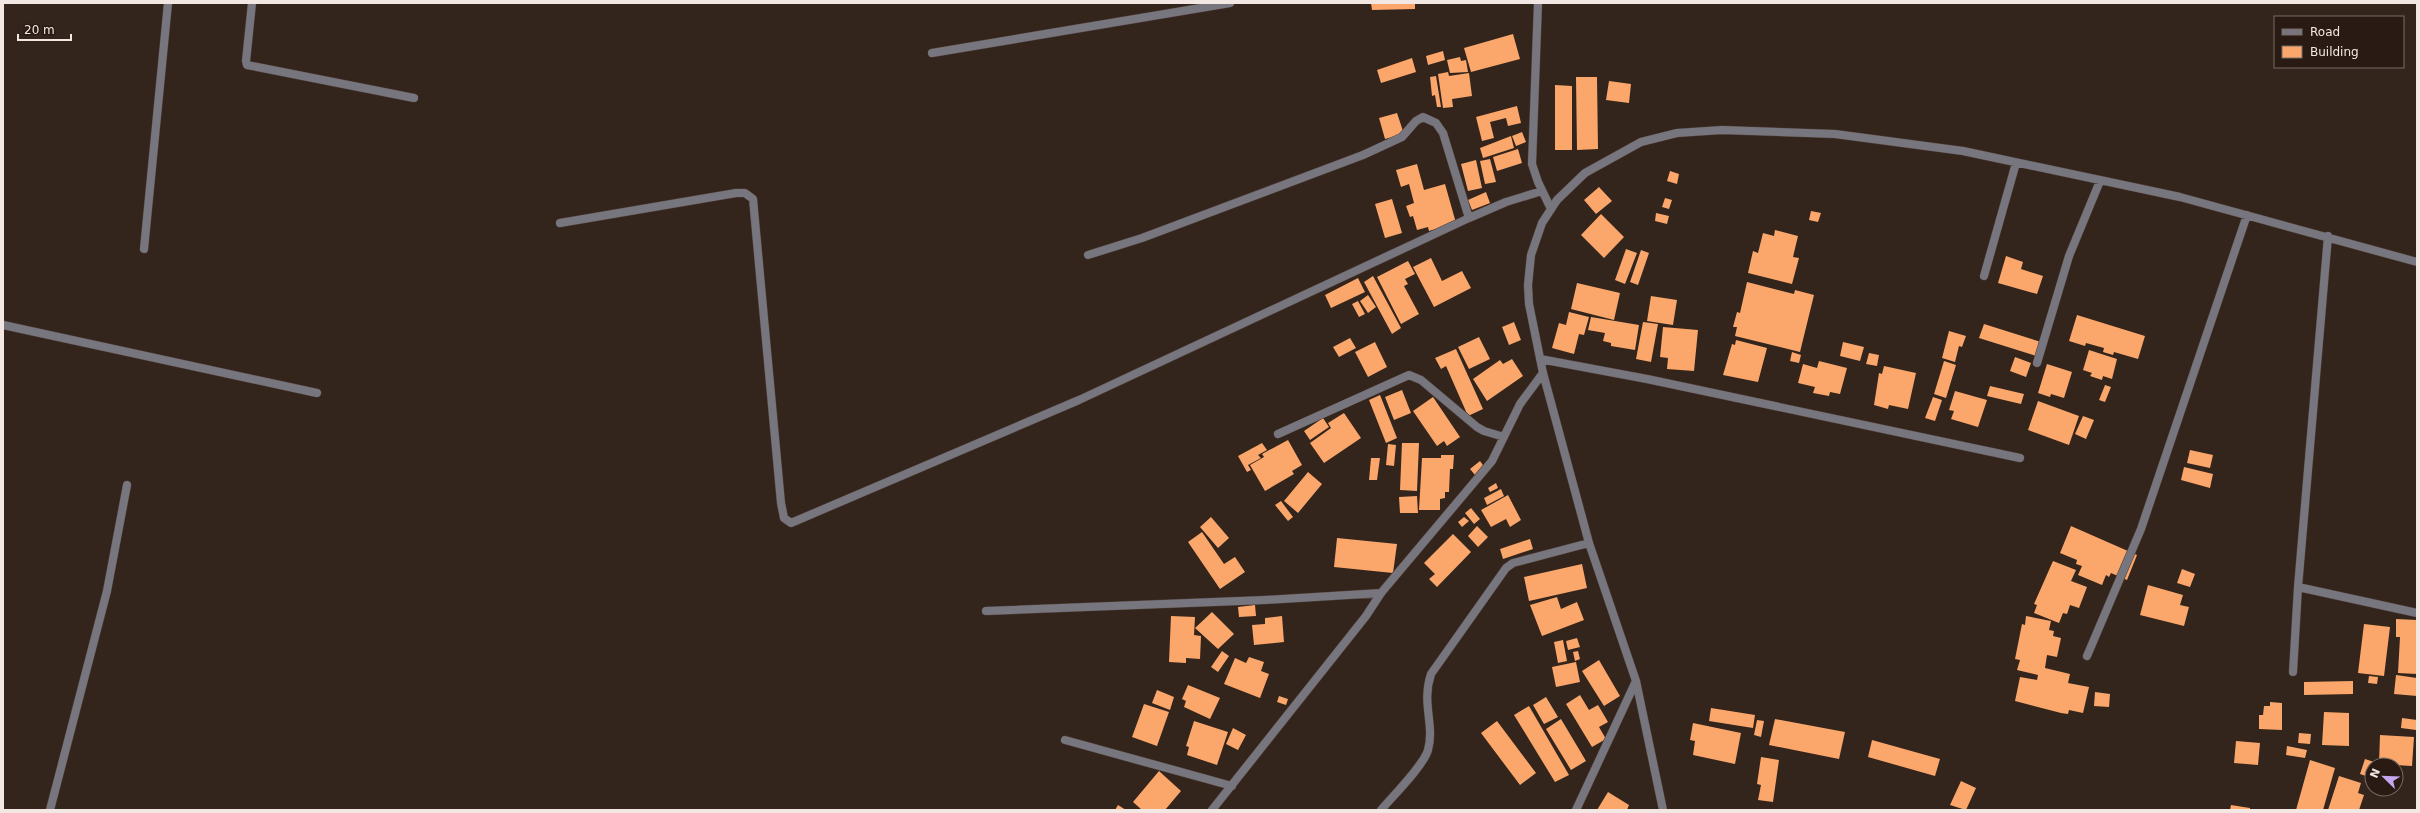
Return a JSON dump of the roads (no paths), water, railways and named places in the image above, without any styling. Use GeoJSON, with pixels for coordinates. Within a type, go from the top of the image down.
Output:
{"type":"FeatureCollection","features":[{"type":"Feature","properties":{"kind":"street"},"geometry":{"type":"LineString","coordinates":[[144,249],[168,3]]}},
{"type":"Feature","properties":{"kind":"street"},"geometry":{"type":"LineString","coordinates":[[252,3],[246,61],[247,65],[414,98]]}},
{"type":"Feature","properties":{"kind":"street"},"geometry":{"type":"LineString","coordinates":[[932,53],[1230,3]]}},
{"type":"Feature","properties":{"kind":"street"},"geometry":{"type":"LineString","coordinates":[[1538,3],[1531,144],[1534,174],[1552,209]]}},
{"type":"Feature","properties":{"kind":"street"},"geometry":{"type":"LineString","coordinates":[[1088,255],[1142,238],[1363,155],[1402,137],[1420,117],[1436,123],[1443,132],[1469,218]]}},
{"type":"Feature","properties":{"kind":"street"},"geometry":{"type":"LineString","coordinates":[[1664,810],[1636,681],[1589,543],[1543,373],[1528,285],[1531,255],[1542,223],[1552,209],[1585,173],[1612,156],[1641,142],[1677,133],[1722,130],[1834,134],[1963,151],[2016,164],[2180,197],[2328,236],[2417,262]]}},
{"type":"Feature","properties":{"kind":"street"},"geometry":{"type":"LineString","coordinates":[[1984,276],[2016,164]]}},
{"type":"Feature","properties":{"kind":"street"},"geometry":{"type":"LineString","coordinates":[[2037,363],[2069,256],[2100,181]]}},
{"type":"Feature","properties":{"kind":"street"},"geometry":{"type":"LineString","coordinates":[[560,223],[736,193],[745,193],[753,199],[780,503],[784,518],[791,523],[1079,400],[1469,218],[1506,202],[1542,191]]}},
{"type":"Feature","properties":{"kind":"street"},"geometry":{"type":"LineString","coordinates":[[2087,656],[2141,529],[2247,215]]}},
{"type":"Feature","properties":{"kind":"street"},"geometry":{"type":"LineString","coordinates":[[2293,672],[2298,587],[2328,236]]}},
{"type":"Feature","properties":{"kind":"street"},"geometry":{"type":"LineString","coordinates":[[3,325],[317,393]]}},
{"type":"Feature","properties":{"kind":"street"},"geometry":{"type":"LineString","coordinates":[[1540,359],[1662,382],[2020,458]]}},
{"type":"Feature","properties":{"kind":"street"},"geometry":{"type":"LineString","coordinates":[[1212,810],[1366,616],[1381,593],[1448,512],[1479,479],[1492,461],[1520,404],[1543,373]]}},
{"type":"Feature","properties":{"kind":"street"},"geometry":{"type":"LineString","coordinates":[[1278,434],[1409,375],[1421,380],[1484,432],[1504,437]]}},
{"type":"Feature","properties":{"kind":"street"},"geometry":{"type":"LineString","coordinates":[[50,810],[107,591],[127,485]]}},
{"type":"Feature","properties":{"kind":"street"},"geometry":{"type":"LineString","coordinates":[[1381,810],[1421,763],[1428,751],[1430,740],[1426,688],[1431,674],[1506,568],[1513,563],[1589,543]]}},
{"type":"Feature","properties":{"kind":"street"},"geometry":{"type":"LineString","coordinates":[[2298,587],[2417,613]]}},
{"type":"Feature","properties":{"kind":"street"},"geometry":{"type":"LineString","coordinates":[[986,611],[1265,600],[1381,593]]}},
{"type":"Feature","properties":{"kind":"street"},"geometry":{"type":"LineString","coordinates":[[1576,810],[1636,681]]}},
{"type":"Feature","properties":{"kind":"street"},"geometry":{"type":"LineString","coordinates":[[1065,740],[1232,786]]}}]}
